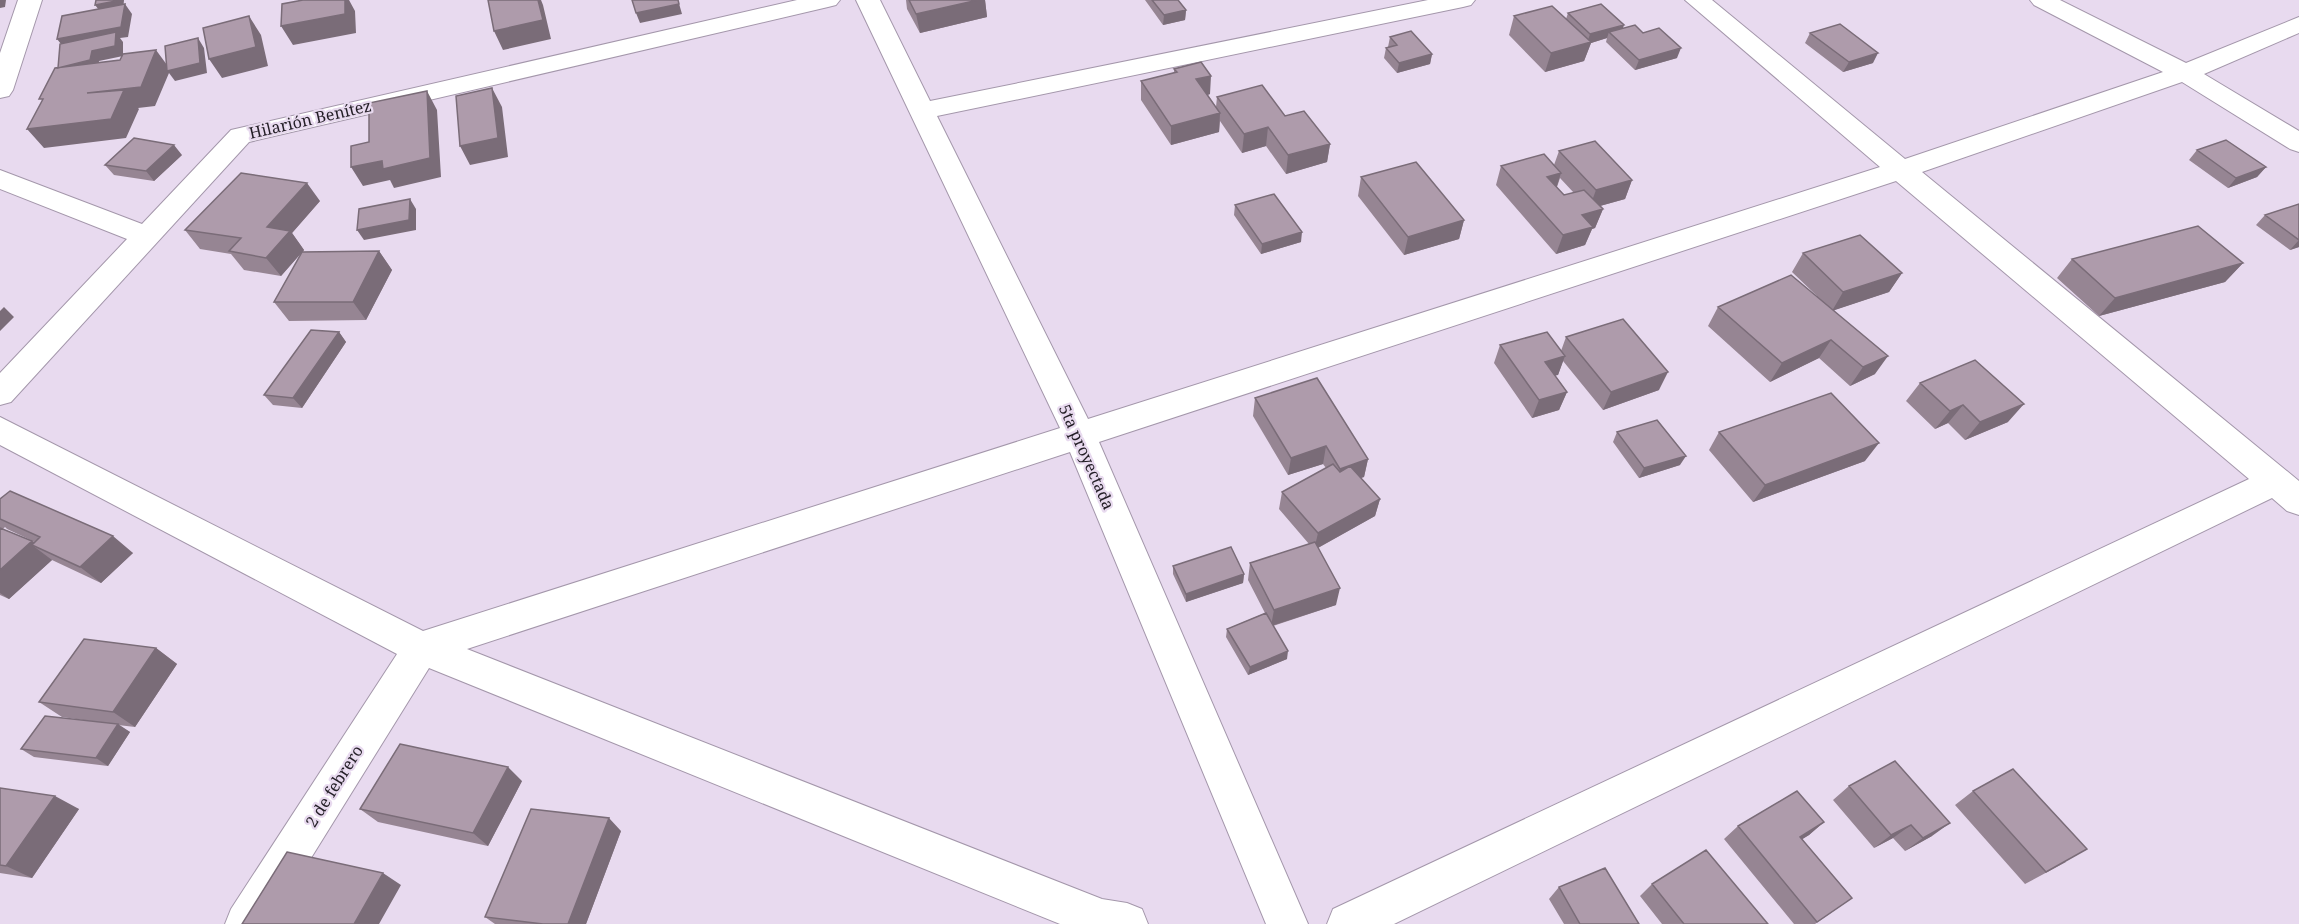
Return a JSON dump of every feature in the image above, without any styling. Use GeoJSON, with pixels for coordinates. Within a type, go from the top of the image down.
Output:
{"type":"FeatureCollection","features":[{"type":"Feature","properties":{"kind":"street"},"geometry":{"type":"LineString","coordinates":[[0,90],[30,0]]}},
{"type":"Feature","properties":{"kind":"street","name":"Hilarión Benítez"},"geometry":{"type":"LineString","coordinates":[[0,393],[240,135],[828,0]]}},
{"type":"Feature","properties":{"kind":"street","name":"5ta proyectada"},"geometry":{"type":"LineString","coordinates":[[868,0],[1079,434],[1287,924]]}},
{"type":"Feature","properties":{"kind":"street"},"geometry":{"type":"LineString","coordinates":[[922,111],[1464,0]]}},
{"type":"Feature","properties":{"kind":"street"},"geometry":{"type":"LineString","coordinates":[[1348,924],[2288,491],[1697,0]]}},
{"type":"Feature","properties":{"kind":"street"},"geometry":{"type":"LineString","coordinates":[[2042,0],[2185,73],[2299,143]]}},
{"type":"Feature","properties":{"kind":"street"},"geometry":{"type":"LineString","coordinates":[[421,648],[1900,170],[2185,73],[2299,24]]}},
{"type":"Feature","properties":{"kind":"street"},"geometry":{"type":"LineString","coordinates":[[0,179],[146,236]]}},
{"type":"Feature","properties":{"kind":"street"},"geometry":{"type":"LineString","coordinates":[[0,430],[421,648],[1102,920],[1127,924]]}},
{"type":"Feature","properties":{"kind":"street","name":"2 de febrero"},"geometry":{"type":"LineString","coordinates":[[246,924],[421,648]]}},
{"type":"Feature","properties":{"kind":"building"},"geometry":{"type":"Polygon","coordinates":[[[96,0],[116,0],[116,1],[95,5],[96,0]]]}},
{"type":"Feature","properties":{"kind":"building"},"geometry":{"type":"Polygon","coordinates":[[[303,0],[345,0],[345,14],[281,26],[282,4],[303,0]]]}},
{"type":"Feature","properties":{"kind":"building"},"geometry":{"type":"Polygon","coordinates":[[[488,0],[538,0],[543,20],[494,31],[488,0]]]}},
{"type":"Feature","properties":{"kind":"building"},"geometry":{"type":"Polygon","coordinates":[[[632,0],[678,0],[679,4],[636,13],[632,0]]]}},
{"type":"Feature","properties":{"kind":"building"},"geometry":{"type":"Polygon","coordinates":[[[909,0],[978,0],[916,14],[909,0]]]}},
{"type":"Feature","properties":{"kind":"building"},"geometry":{"type":"Polygon","coordinates":[[[1152,0],[1178,0],[1186,10],[1164,15],[1152,0]]]}},
{"type":"Feature","properties":{"kind":"building"},"geometry":{"type":"Polygon","coordinates":[[[125,4],[121,27],[57,39],[62,16],[125,4]]]}},
{"type":"Feature","properties":{"kind":"building"},"geometry":{"type":"Polygon","coordinates":[[[1601,4],[1624,25],[1590,34],[1568,13],[1601,4]]]}},
{"type":"Feature","properties":{"kind":"building"},"geometry":{"type":"Polygon","coordinates":[[[1552,6],[1591,42],[1551,53],[1514,16],[1552,6]]]}},
{"type":"Feature","properties":{"kind":"building"},"geometry":{"type":"Polygon","coordinates":[[[249,16],[256,47],[209,59],[203,28],[249,16]]]}},
{"type":"Feature","properties":{"kind":"building"},"geometry":{"type":"Polygon","coordinates":[[[1840,24],[1878,53],[1849,62],[1810,33],[1840,24]]]}},
{"type":"Feature","properties":{"kind":"building"},"geometry":{"type":"Polygon","coordinates":[[[1635,25],[1643,33],[1659,28],[1681,48],[1639,60],[1609,32],[1635,25]]]}},
{"type":"Feature","properties":{"kind":"building"},"geometry":{"type":"Polygon","coordinates":[[[1411,31],[1432,54],[1399,63],[1386,48],[1397,45],[1390,37],[1411,31]]]}},
{"type":"Feature","properties":{"kind":"building"},"geometry":{"type":"Polygon","coordinates":[[[116,32],[115,46],[92,51],[90,60],[58,68],[60,44],[116,32]]]}},
{"type":"Feature","properties":{"kind":"building"},"geometry":{"type":"Polygon","coordinates":[[[198,38],[200,63],[167,71],[165,46],[198,38]]]}},
{"type":"Feature","properties":{"kind":"building"},"geometry":{"type":"Polygon","coordinates":[[[156,50],[141,87],[87,93],[124,90],[111,119],[27,129],[43,99],[39,99],[55,68],[120,60],[123,54],[156,50]]]}},
{"type":"Feature","properties":{"kind":"building"},"geometry":{"type":"Polygon","coordinates":[[[1201,62],[1211,76],[1196,79],[1220,113],[1171,126],[1141,81],[1177,72],[1174,69],[1201,62]]]}},
{"type":"Feature","properties":{"kind":"building"},"geometry":{"type":"Polygon","coordinates":[[[1262,85],[1285,116],[1304,111],[1330,144],[1288,155],[1268,127],[1244,134],[1217,97],[1262,85]]]}},
{"type":"Feature","properties":{"kind":"building"},"geometry":{"type":"Polygon","coordinates":[[[492,88],[498,138],[460,146],[456,96],[492,88]]]}},
{"type":"Feature","properties":{"kind":"building"},"geometry":{"type":"Polygon","coordinates":[[[427,91],[430,158],[383,169],[382,161],[351,167],[351,146],[369,142],[369,103],[427,91]]]}},
{"type":"Feature","properties":{"kind":"building"},"geometry":{"type":"Polygon","coordinates":[[[134,138],[174,145],[146,171],[105,165],[134,138]]]}},
{"type":"Feature","properties":{"kind":"building"},"geometry":{"type":"Polygon","coordinates":[[[2226,140],[2266,167],[2236,178],[2197,150],[2226,140]]]}},
{"type":"Feature","properties":{"kind":"building"},"geometry":{"type":"Polygon","coordinates":[[[1595,141],[1632,180],[1596,190],[1559,151],[1595,141]]]}},
{"type":"Feature","properties":{"kind":"building"},"geometry":{"type":"Polygon","coordinates":[[[1544,154],[1561,173],[1547,177],[1564,195],[1584,190],[1603,209],[1582,215],[1593,227],[1563,235],[1501,166],[1544,154]]]}},
{"type":"Feature","properties":{"kind":"building"},"geometry":{"type":"Polygon","coordinates":[[[1416,162],[1464,220],[1408,237],[1361,177],[1416,162]]]}},
{"type":"Feature","properties":{"kind":"building"},"geometry":{"type":"Polygon","coordinates":[[[241,173],[307,183],[267,227],[290,231],[266,258],[229,251],[241,238],[185,230],[241,173]]]}},
{"type":"Feature","properties":{"kind":"building"},"geometry":{"type":"Polygon","coordinates":[[[1274,194],[1302,232],[1262,244],[1235,205],[1274,194]]]}},
{"type":"Feature","properties":{"kind":"building"},"geometry":{"type":"Polygon","coordinates":[[[410,199],[409,220],[357,230],[359,209],[410,199]]]}},
{"type":"Feature","properties":{"kind":"building"},"geometry":{"type":"Polygon","coordinates":[[[2299,204],[2299,240],[2265,215],[2299,204]]]}},
{"type":"Feature","properties":{"kind":"building"},"geometry":{"type":"Polygon","coordinates":[[[2198,226],[2243,263],[2115,298],[2072,259],[2198,226]]]}},
{"type":"Feature","properties":{"kind":"building"},"geometry":{"type":"Polygon","coordinates":[[[1860,235],[1902,273],[1843,292],[1803,253],[1860,235]]]}},
{"type":"Feature","properties":{"kind":"building"},"geometry":{"type":"Polygon","coordinates":[[[379,251],[353,302],[274,302],[302,252],[379,251]]]}},
{"type":"Feature","properties":{"kind":"building"},"geometry":{"type":"Polygon","coordinates":[[[1791,275],[1888,356],[1863,367],[1831,340],[1782,363],[1718,307],[1791,275]]]}},
{"type":"Feature","properties":{"kind":"building"},"geometry":{"type":"Polygon","coordinates":[[[1623,319],[1668,372],[1611,392],[1566,337],[1623,319]]]}},
{"type":"Feature","properties":{"kind":"building"},"geometry":{"type":"Polygon","coordinates":[[[311,330],[339,332],[293,398],[264,395],[311,330]]]}},
{"type":"Feature","properties":{"kind":"building"},"geometry":{"type":"Polygon","coordinates":[[[1547,332],[1565,356],[1545,362],[1567,392],[1539,400],[1500,345],[1547,332]]]}},
{"type":"Feature","properties":{"kind":"building"},"geometry":{"type":"Polygon","coordinates":[[[1975,360],[2024,404],[1980,422],[1963,405],[1950,411],[1920,383],[1975,360]]]}},
{"type":"Feature","properties":{"kind":"building"},"geometry":{"type":"Polygon","coordinates":[[[1317,378],[1368,459],[1340,469],[1326,446],[1291,458],[1255,398],[1317,378]]]}},
{"type":"Feature","properties":{"kind":"building"},"geometry":{"type":"Polygon","coordinates":[[[1831,393],[1879,443],[1765,485],[1719,432],[1831,393]]]}},
{"type":"Feature","properties":{"kind":"building"},"geometry":{"type":"Polygon","coordinates":[[[1657,420],[1686,456],[1644,468],[1617,432],[1657,420]]]}},
{"type":"Feature","properties":{"kind":"building"},"geometry":{"type":"Polygon","coordinates":[[[1333,464],[1340,472],[1350,466],[1380,499],[1318,533],[1282,492],[1333,464]]]}},
{"type":"Feature","properties":{"kind":"building"},"geometry":{"type":"Polygon","coordinates":[[[10,491],[113,536],[80,567],[32,545],[40,537],[0,519],[0,499],[10,491]]]}},
{"type":"Feature","properties":{"kind":"building"},"geometry":{"type":"Polygon","coordinates":[[[0,528],[32,541],[0,570],[0,528]]]}},
{"type":"Feature","properties":{"kind":"building"},"geometry":{"type":"Polygon","coordinates":[[[1315,542],[1340,588],[1274,610],[1250,563],[1315,542]]]}},
{"type":"Feature","properties":{"kind":"building"},"geometry":{"type":"Polygon","coordinates":[[[1231,547],[1244,574],[1186,594],[1173,566],[1231,547]]]}},
{"type":"Feature","properties":{"kind":"building"},"geometry":{"type":"Polygon","coordinates":[[[1266,613],[1288,651],[1250,667],[1227,629],[1266,613]]]}},
{"type":"Feature","properties":{"kind":"building"},"geometry":{"type":"Polygon","coordinates":[[[84,639],[156,648],[113,712],[39,702],[84,639]]]}},
{"type":"Feature","properties":{"kind":"building"},"geometry":{"type":"Polygon","coordinates":[[[45,716],[118,724],[96,758],[21,749],[45,716]]]}},
{"type":"Feature","properties":{"kind":"building"},"geometry":{"type":"Polygon","coordinates":[[[400,744],[508,767],[473,833],[360,809],[400,744]]]}},
{"type":"Feature","properties":{"kind":"building"},"geometry":{"type":"Polygon","coordinates":[[[1895,761],[1950,823],[1923,838],[1911,825],[1891,835],[1849,786],[1895,761]]]}},
{"type":"Feature","properties":{"kind":"building"},"geometry":{"type":"Polygon","coordinates":[[[2013,769],[2087,849],[2046,872],[1973,791],[2013,769]]]}},
{"type":"Feature","properties":{"kind":"building"},"geometry":{"type":"Polygon","coordinates":[[[0,788],[55,796],[6,866],[0,865],[0,788]]]}},
{"type":"Feature","properties":{"kind":"building"},"geometry":{"type":"Polygon","coordinates":[[[1797,791],[1824,822],[1800,837],[1852,898],[1817,922],[1738,826],[1797,791]]]}},
{"type":"Feature","properties":{"kind":"building"},"geometry":{"type":"Polygon","coordinates":[[[531,809],[609,818],[568,924],[543,924],[485,917],[531,809]]]}},
{"type":"Feature","properties":{"kind":"building"},"geometry":{"type":"Polygon","coordinates":[[[1706,850],[1768,924],[1684,924],[1652,884],[1706,850]]]}},
{"type":"Feature","properties":{"kind":"building"},"geometry":{"type":"Polygon","coordinates":[[[287,852],[383,873],[354,924],[242,924],[287,852]]]}},
{"type":"Feature","properties":{"kind":"building"},"geometry":{"type":"Polygon","coordinates":[[[1605,868],[1639,924],[1580,924],[1559,887],[1605,868]]]}}]}
